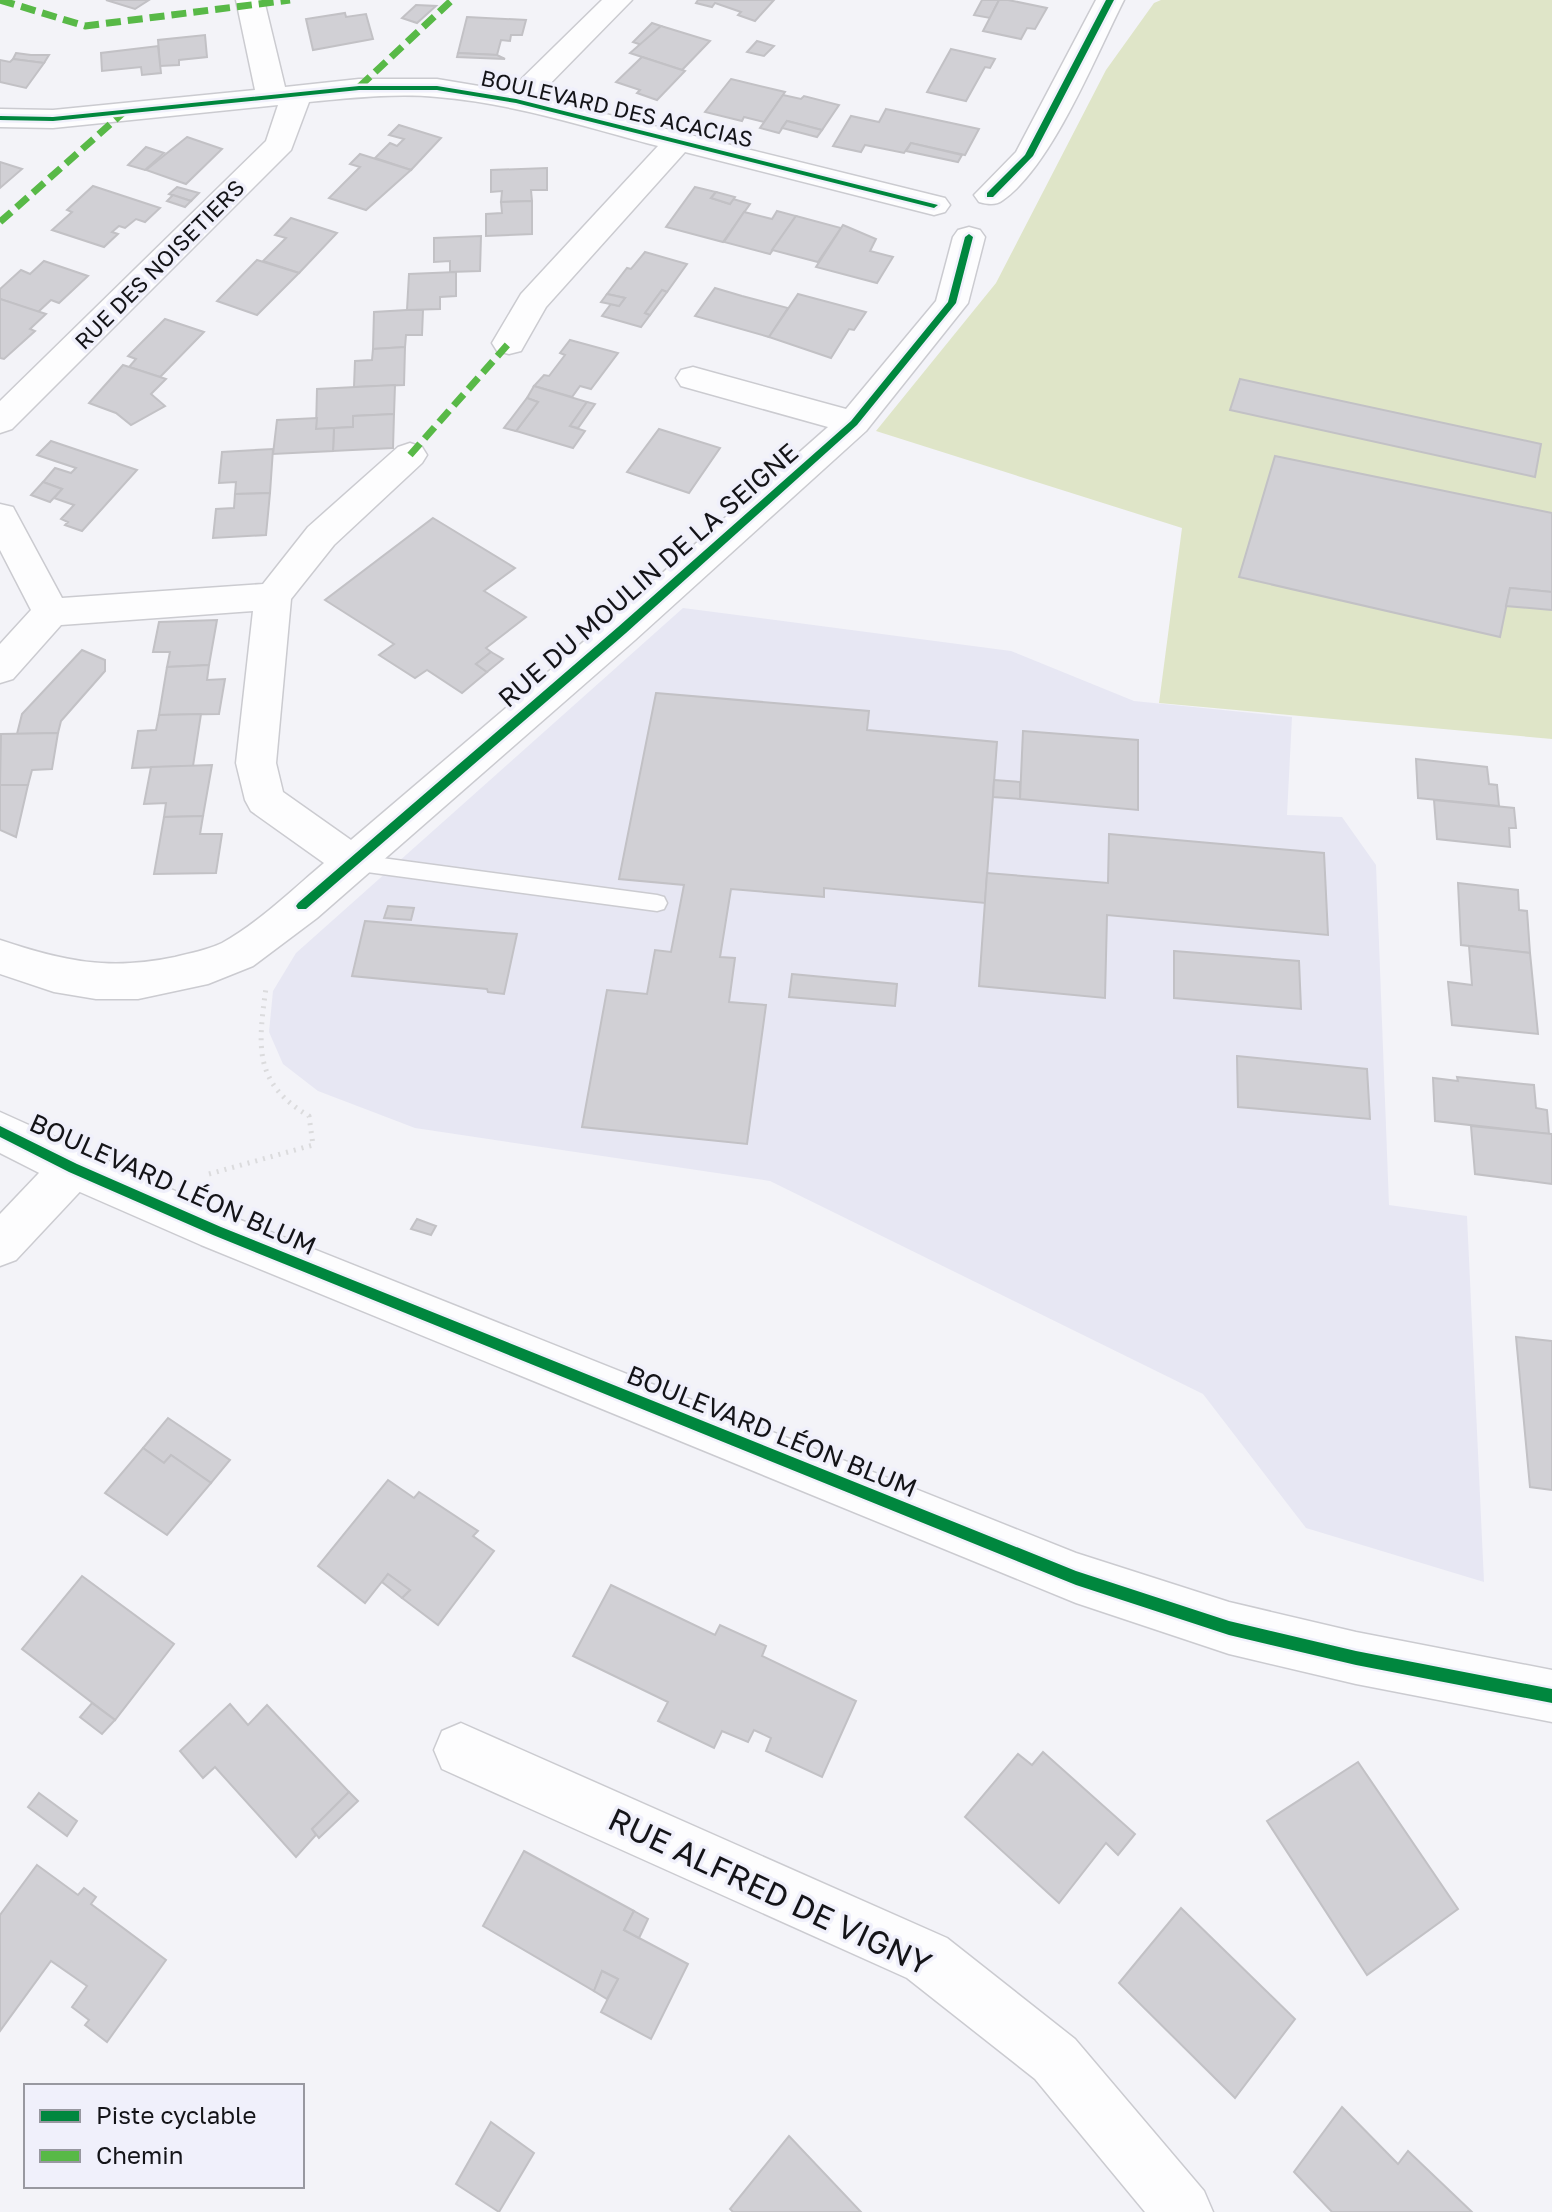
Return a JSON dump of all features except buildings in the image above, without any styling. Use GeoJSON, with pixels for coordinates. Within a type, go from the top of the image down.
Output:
{"type":"FeatureCollection","features":[{"type":"Feature","properties":{"kind":"street"},"geometry":{"type":"LineString","coordinates":[[250,0],[285,95]]}},
{"type":"Feature","properties":{"kind":"street"},"geometry":{"type":"LineString","coordinates":[[516,101],[618,0]]}},
{"type":"Feature","properties":{"kind":"street"},"geometry":{"type":"LineString","coordinates":[[990,195],[1029,156],[1110,0]]}},
{"type":"Feature","properties":{"kind":"street","name":"BOULEVARD DES ACACIAS"},"geometry":{"type":"LineString","coordinates":[[0,118],[53,119],[359,88],[437,88],[516,101],[934,205]]}},
{"type":"Feature","properties":{"kind":"street","name":"RUE DES NOISETIERS"},"geometry":{"type":"LineString","coordinates":[[0,421],[280,144],[285,95]]}},
{"type":"Feature","properties":{"kind":"street"},"geometry":{"type":"LineString","coordinates":[[509,343],[533,301],[677,143]]}},
{"type":"Feature","properties":{"kind":"street"},"geometry":{"type":"LineString","coordinates":[[962,191],[990,195],[1006,208],[990,229],[952,234],[937,225],[932,216],[934,205],[943,196],[962,191]]}},
{"type":"Feature","properties":{"kind":"street","name":"RUE DU MOULIN DE LA SEIGNE"},"geometry":{"type":"LineString","coordinates":[[0,957],[54,975],[96,982],[138,982],[208,967],[238,954],[302,906],[622,630],[854,423],[952,303],[990,229]]}},
{"type":"Feature","properties":{"kind":"street"},"geometry":{"type":"LineString","coordinates":[[693,378],[854,423]]}},
{"type":"Feature","properties":{"kind":"street"},"geometry":{"type":"LineString","coordinates":[[352,862],[265,800],[256,763],[273,596],[321,536],[410,455]]}},
{"type":"Feature","properties":{"kind":"street"},"geometry":{"type":"LineString","coordinates":[[0,516],[51,612]]}},
{"type":"Feature","properties":{"kind":"street"},"geometry":{"type":"LineString","coordinates":[[0,669],[51,612],[273,596]]}},
{"type":"Feature","properties":{"kind":"street","name":"BOULEVARD LÉON BLUM"},"geometry":{"type":"LineString","coordinates":[[0,1131],[73,1168],[251,1245],[1076,1578],[1229,1628],[1356,1658],[1551,1697]]}},
{"type":"Feature","properties":{"kind":"street"},"geometry":{"type":"LineString","coordinates":[[0,1245],[73,1168]]}},
{"type":"Feature","properties":{"kind":"street","name":"RUE ALFRED DE VIGNY"},"geometry":{"type":"LineString","coordinates":[[461,1750],[927,1958],[1055,2059],[1183,2212]]}},
{"type":"Feature","properties":{"kind":"lane"},"geometry":{"type":"LineString","coordinates":[[352,862],[657,903]]}},
{"type":"Feature","properties":{"kind":"path"},"geometry":{"type":"LineString","coordinates":[[209,1174],[313,1145],[309,1116],[292,1108],[275,1093],[261,1064],[260,1026],[268,977]]}},
{"type":"Feature","properties":{"kind":"shaded area"},"geometry":{"type":"Polygon","coordinates":[[[683,608],[1011,651],[1134,701],[1292,717],[1287,815],[1342,817],[1376,865],[1389,1205],[1467,1216],[1484,1582],[1306,1528],[1203,1394],[770,1181],[415,1128],[318,1091],[283,1064],[269,1032],[273,991],[296,953],[683,608]]]}},
{"type":"Feature","properties":{"kind":"green space"},"geometry":{"type":"Polygon","coordinates":[[[1161,0],[1552,0],[1552,739],[1159,703],[1182,528],[876,431],[996,283],[1106,70],[1154,3],[1161,0]]]}},
{"type":"Feature","properties":{"kind":"marked path"},"geometry":{"type":"LineString","coordinates":[[0,0],[85,26],[290,0]]}},
{"type":"Feature","properties":{"kind":"marked path"},"geometry":{"type":"LineString","coordinates":[[359,87],[452,0]]}},
{"type":"Feature","properties":{"kind":"marked path"},"geometry":{"type":"LineString","coordinates":[[0,222],[124,112]]}},
{"type":"Feature","properties":{"kind":"marked path"},"geometry":{"type":"LineString","coordinates":[[410,455],[509,343]]}},
{"type":"Feature","properties":{"kind":"cycle path"},"geometry":{"type":"LineString","coordinates":[[990,195],[1029,156],[1110,0]]}},
{"type":"Feature","properties":{"kind":"cycle path"},"geometry":{"type":"LineString","coordinates":[[0,118],[53,119],[359,88],[437,88],[516,101],[934,205]]}},
{"type":"Feature","properties":{"kind":"cycle path"},"geometry":{"type":"LineString","coordinates":[[302,906],[622,630],[854,423],[952,303],[969,237]]}},
{"type":"Feature","properties":{"kind":"cycle path"},"geometry":{"type":"LineString","coordinates":[[0,1131],[73,1168],[217,1231],[1076,1578],[1229,1628],[1356,1658],[1552,1696]]}}]}
